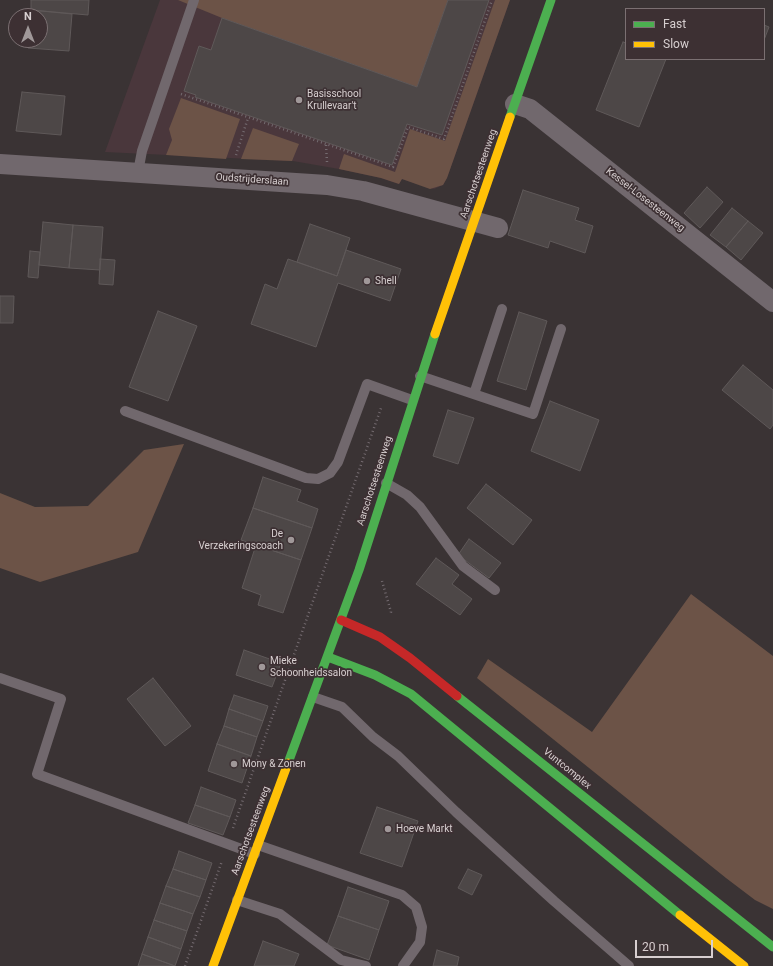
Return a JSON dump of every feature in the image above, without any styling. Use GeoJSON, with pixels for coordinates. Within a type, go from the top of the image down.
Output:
{"type":"FeatureCollection","features":[{"type":"Feature","properties":{"kind":"main road","name":"Aarschotsesteenweg"},"geometry":{"type":"LineString","coordinates":[[213,966],[359,570],[420,376],[475,222],[551,0]]}},
{"type":"Feature","properties":{"kind":"main road","name":"Vuntcomplex"},"geometry":{"type":"LineString","coordinates":[[341,620],[380,637],[410,658],[773,947]]}},
{"type":"Feature","properties":{"kind":"main road"},"geometry":{"type":"LineString","coordinates":[[328,657],[375,675],[411,694],[609,858],[744,966]]}},
{"type":"Feature","properties":{"kind":"street","name":"Kessel-Losesteenweg"},"geometry":{"type":"LineString","coordinates":[[515,104],[530,109],[773,302]]}},
{"type":"Feature","properties":{"kind":"street","name":"Oudstrijderslaan"},"geometry":{"type":"LineString","coordinates":[[0,164],[228,178],[344,187],[498,228]]}},
{"type":"Feature","properties":{"kind":"lane"},"geometry":{"type":"LineString","coordinates":[[138,172],[142,151],[194,0]]}},
{"type":"Feature","properties":{"kind":"lane"},"geometry":{"type":"LineString","coordinates":[[474,394],[502,309]]}},
{"type":"Feature","properties":{"kind":"lane"},"geometry":{"type":"LineString","coordinates":[[420,376],[533,414],[561,329]]}},
{"type":"Feature","properties":{"kind":"lane"},"geometry":{"type":"LineString","coordinates":[[125,411],[306,478],[318,479],[330,473],[338,462],[367,384],[412,400]]}},
{"type":"Feature","properties":{"kind":"lane"},"geometry":{"type":"LineString","coordinates":[[386,483],[408,495],[420,507],[462,566],[495,590]]}},
{"type":"Feature","properties":{"kind":"lane"},"geometry":{"type":"LineString","coordinates":[[0,678],[61,699],[37,774],[228,844],[256,850],[402,895],[416,907],[422,927],[420,942],[403,966]]}},
{"type":"Feature","properties":{"kind":"lane"},"geometry":{"type":"LineString","coordinates":[[313,697],[342,707],[373,737],[398,756],[456,812],[548,896],[628,966]]}},
{"type":"Feature","properties":{"kind":"lane"},"geometry":{"type":"LineString","coordinates":[[237,900],[280,914],[341,960],[366,966]]}},
{"type":"Feature","properties":{"kind":"path"},"geometry":{"type":"LineString","coordinates":[[164,88],[326,145],[394,167],[408,127],[444,139],[492,0]]}},
{"type":"Feature","properties":{"kind":"path"},"geometry":{"type":"LineString","coordinates":[[228,178],[248,118]]}},
{"type":"Feature","properties":{"kind":"path"},"geometry":{"type":"LineString","coordinates":[[326,145],[327,167]]}},
{"type":"Feature","properties":{"kind":"path"},"geometry":{"type":"LineString","coordinates":[[185,966],[387,391]]}},
{"type":"Feature","properties":{"kind":"path"},"geometry":{"type":"LineString","coordinates":[[382,578],[391,612]]}},
{"type":"Feature","properties":{"kind":"shaded area","name":"Basisschool Krullevaar't"},"geometry":{"type":"Polygon","coordinates":[[[160,0],[510,0],[447,178],[443,185],[434,189],[402,179],[399,184],[381,178],[293,161],[105,152],[160,0]]]}},
{"type":"Feature","properties":{"kind":"shaded area"},"geometry":{"type":"Polygon","coordinates":[[[178,0],[448,0],[417,87],[222,18],[178,0]]]}},
{"type":"Feature","properties":{"kind":"shaded area"},"geometry":{"type":"Polygon","coordinates":[[[495,0],[510,0],[447,178],[443,185],[430,189],[402,179],[399,184],[381,178],[339,169],[344,154],[395,172],[410,129],[445,141],[495,0]]]}},
{"type":"Feature","properties":{"kind":"shaded area"},"geometry":{"type":"Polygon","coordinates":[[[181,98],[240,119],[226,159],[166,155],[172,140],[169,129],[181,98]]]}},
{"type":"Feature","properties":{"kind":"shaded area"},"geometry":{"type":"Polygon","coordinates":[[[253,128],[299,144],[292,161],[241,159],[253,128]]]}},
{"type":"Feature","properties":{"kind":"shaded area"},"geometry":{"type":"Polygon","coordinates":[[[184,444],[138,552],[40,582],[0,568],[0,493],[35,507],[88,506],[144,450],[184,444]]]}},
{"type":"Feature","properties":{"kind":"shaded area"},"geometry":{"type":"Polygon","coordinates":[[[691,594],[773,656],[773,909],[755,900],[726,878],[477,678],[488,659],[592,732],[691,594]]]}},
{"type":"Feature","properties":{"kind":"building"},"geometry":{"type":"Polygon","coordinates":[[[31,0],[89,0],[88,15],[48,11],[48,8],[31,8],[31,0]]]}},
{"type":"Feature","properties":{"kind":"building"},"geometry":{"type":"Polygon","coordinates":[[[448,0],[489,0],[442,135],[407,124],[392,165],[195,97],[196,95],[184,91],[199,46],[211,50],[222,18],[417,87],[448,0]]]}},
{"type":"Feature","properties":{"kind":"building"},"geometry":{"type":"Polygon","coordinates":[[[48,12],[72,14],[69,51],[28,48],[48,48],[48,12]]]}},
{"type":"Feature","properties":{"kind":"building"},"geometry":{"type":"Polygon","coordinates":[[[765,25],[769,27],[765,37],[765,25]]]}},
{"type":"Feature","properties":{"kind":"building"},"geometry":{"type":"Polygon","coordinates":[[[623,42],[625,43],[625,60],[666,60],[639,127],[596,110],[623,42]]]}},
{"type":"Feature","properties":{"kind":"building"},"geometry":{"type":"Polygon","coordinates":[[[22,92],[65,96],[61,135],[16,131],[22,92]]]}},
{"type":"Feature","properties":{"kind":"building"},"geometry":{"type":"Polygon","coordinates":[[[707,187],[723,202],[700,228],[684,213],[707,187]]]}},
{"type":"Feature","properties":{"kind":"building"},"geometry":{"type":"Polygon","coordinates":[[[523,190],[579,208],[575,220],[593,226],[585,253],[550,241],[548,248],[508,235],[523,190]]]}},
{"type":"Feature","properties":{"kind":"building"},"geometry":{"type":"Polygon","coordinates":[[[732,208],[748,221],[726,247],[710,235],[732,208]]]}},
{"type":"Feature","properties":{"kind":"building"},"geometry":{"type":"Polygon","coordinates":[[[748,221],[763,233],[741,260],[726,247],[748,221]]]}},
{"type":"Feature","properties":{"kind":"building"},"geometry":{"type":"Polygon","coordinates":[[[43,222],[73,225],[69,268],[39,265],[43,222]]]}},
{"type":"Feature","properties":{"kind":"building"},"geometry":{"type":"Polygon","coordinates":[[[310,224],[350,238],[337,276],[297,262],[310,224]]]}},
{"type":"Feature","properties":{"kind":"building"},"geometry":{"type":"Polygon","coordinates":[[[73,225],[103,227],[100,270],[69,268],[73,225]]]}},
{"type":"Feature","properties":{"kind":"building"},"geometry":{"type":"Polygon","coordinates":[[[346,250],[401,269],[390,301],[338,283],[316,347],[251,324],[265,284],[277,289],[288,259],[337,276],[346,250]]]}},
{"type":"Feature","properties":{"kind":"building"},"geometry":{"type":"Polygon","coordinates":[[[30,251],[40,252],[38,278],[28,277],[30,251]]]}},
{"type":"Feature","properties":{"kind":"building"},"geometry":{"type":"Polygon","coordinates":[[[100,259],[115,260],[113,285],[99,284],[100,259]]]}},
{"type":"Feature","properties":{"kind":"building"},"geometry":{"type":"Polygon","coordinates":[[[0,296],[14,296],[13,323],[0,323],[0,296]]]}},
{"type":"Feature","properties":{"kind":"building"},"geometry":{"type":"Polygon","coordinates":[[[158,311],[197,326],[168,401],[129,387],[158,311]]]}},
{"type":"Feature","properties":{"kind":"building"},"geometry":{"type":"Polygon","coordinates":[[[519,312],[547,321],[526,390],[497,381],[519,312]]]}},
{"type":"Feature","properties":{"kind":"building"},"geometry":{"type":"Polygon","coordinates":[[[743,365],[773,390],[773,425],[770,429],[722,390],[743,365]]]}},
{"type":"Feature","properties":{"kind":"building"},"geometry":{"type":"Polygon","coordinates":[[[550,401],[599,420],[580,471],[531,451],[550,401]]]}},
{"type":"Feature","properties":{"kind":"building"},"geometry":{"type":"Polygon","coordinates":[[[448,410],[474,418],[458,464],[433,456],[448,410]]]}},
{"type":"Feature","properties":{"kind":"building"},"geometry":{"type":"Polygon","coordinates":[[[263,477],[301,490],[297,501],[318,509],[312,528],[253,508],[263,477]]]}},
{"type":"Feature","properties":{"kind":"building"},"geometry":{"type":"Polygon","coordinates":[[[486,484],[532,520],[513,545],[467,508],[486,484]]]}},
{"type":"Feature","properties":{"kind":"building"},"geometry":{"type":"Polygon","coordinates":[[[253,508],[312,528],[301,560],[241,540],[253,508]]]}},
{"type":"Feature","properties":{"kind":"building"},"geometry":{"type":"Polygon","coordinates":[[[469,539],[501,563],[489,578],[458,555],[469,539]]]}},
{"type":"Feature","properties":{"kind":"building"},"geometry":{"type":"Polygon","coordinates":[[[256,545],[301,560],[283,613],[258,605],[261,595],[242,588],[256,545]]]}},
{"type":"Feature","properties":{"kind":"building"},"geometry":{"type":"Polygon","coordinates":[[[436,558],[459,575],[452,584],[472,599],[460,615],[416,584],[436,558]]]}},
{"type":"Feature","properties":{"kind":"building"},"geometry":{"type":"Polygon","coordinates":[[[244,650],[281,663],[272,687],[236,675],[244,650]]]}},
{"type":"Feature","properties":{"kind":"building"},"geometry":{"type":"Polygon","coordinates":[[[153,678],[191,726],[165,746],[127,699],[153,678]]]}},
{"type":"Feature","properties":{"kind":"building"},"geometry":{"type":"Polygon","coordinates":[[[234,695],[268,706],[263,721],[229,709],[234,695]]]}},
{"type":"Feature","properties":{"kind":"building"},"geometry":{"type":"Polygon","coordinates":[[[229,709],[263,721],[257,737],[224,726],[229,709]]]}},
{"type":"Feature","properties":{"kind":"building"},"geometry":{"type":"Polygon","coordinates":[[[224,726],[257,737],[251,756],[217,744],[224,726]]]}},
{"type":"Feature","properties":{"kind":"building"},"geometry":{"type":"Polygon","coordinates":[[[217,744],[251,756],[242,783],[208,771],[217,744]]]}},
{"type":"Feature","properties":{"kind":"building"},"geometry":{"type":"Polygon","coordinates":[[[201,787],[236,800],[230,817],[195,805],[201,787]]]}},
{"type":"Feature","properties":{"kind":"building"},"geometry":{"type":"Polygon","coordinates":[[[195,805],[230,817],[223,835],[188,823],[195,805]]]}},
{"type":"Feature","properties":{"kind":"building"},"geometry":{"type":"Polygon","coordinates":[[[377,807],[418,821],[402,867],[360,853],[377,807]]]}},
{"type":"Feature","properties":{"kind":"building"},"geometry":{"type":"Polygon","coordinates":[[[179,851],[212,863],[206,880],[173,869],[179,851]]]}},
{"type":"Feature","properties":{"kind":"building"},"geometry":{"type":"Polygon","coordinates":[[[173,869],[206,880],[200,897],[166,886],[173,869]]]}},
{"type":"Feature","properties":{"kind":"building"},"geometry":{"type":"Polygon","coordinates":[[[468,869],[482,875],[472,895],[458,888],[468,869]]]}},
{"type":"Feature","properties":{"kind":"building"},"geometry":{"type":"Polygon","coordinates":[[[166,886],[200,897],[193,914],[160,903],[166,886]]]}},
{"type":"Feature","properties":{"kind":"building"},"geometry":{"type":"Polygon","coordinates":[[[348,887],[389,901],[379,930],[338,916],[348,887]]]}},
{"type":"Feature","properties":{"kind":"building"},"geometry":{"type":"Polygon","coordinates":[[[160,903],[193,914],[187,931],[154,920],[160,903]]]}},
{"type":"Feature","properties":{"kind":"building"},"geometry":{"type":"Polygon","coordinates":[[[338,916],[379,930],[369,960],[327,945],[338,916]]]}},
{"type":"Feature","properties":{"kind":"building"},"geometry":{"type":"Polygon","coordinates":[[[154,920],[187,931],[181,949],[148,937],[154,920]]]}},
{"type":"Feature","properties":{"kind":"building"},"geometry":{"type":"Polygon","coordinates":[[[148,937],[181,949],[175,966],[142,954],[148,937]]]}},
{"type":"Feature","properties":{"kind":"building"},"geometry":{"type":"Polygon","coordinates":[[[263,941],[299,954],[294,966],[254,966],[263,941]]]}},
{"type":"Feature","properties":{"kind":"building"},"geometry":{"type":"Polygon","coordinates":[[[437,950],[459,957],[457,966],[433,966],[437,950]]]}},
{"type":"Feature","properties":{"kind":"building"},"geometry":{"type":"Polygon","coordinates":[[[142,954],[175,966],[138,966],[142,954]]]}},
{"type":"Feature","properties":{"kind":"traffic: fast"},"geometry":{"type":"LineString","coordinates":[[510,117],[551,0]]}},
{"type":"Feature","properties":{"kind":"traffic: fast"},"geometry":{"type":"LineString","coordinates":[[288,763],[359,570],[435,334]]}},
{"type":"Feature","properties":{"kind":"traffic: fast"},"geometry":{"type":"LineString","coordinates":[[328,657],[375,675],[411,694],[680,915]]}},
{"type":"Feature","properties":{"kind":"traffic: fast"},"geometry":{"type":"LineString","coordinates":[[457,696],[773,947]]}},
{"type":"Feature","properties":{"kind":"traffic: slow"},"geometry":{"type":"LineString","coordinates":[[435,334],[510,117]]}},
{"type":"Feature","properties":{"kind":"traffic: slow"},"geometry":{"type":"LineString","coordinates":[[213,966],[288,763]]}},
{"type":"Feature","properties":{"kind":"traffic: slow"},"geometry":{"type":"LineString","coordinates":[[680,915],[744,966]]}},
{"type":"Feature","properties":{"kind":"traffic: jam"},"geometry":{"type":"LineString","coordinates":[[341,620],[380,637],[410,658],[457,696]]}},
{"type":"Feature","properties":{"kind":"place","name":"Basisschool Krullevaar't"},"geometry":{"type":"Point","coordinates":[299,100]}},
{"type":"Feature","properties":{"kind":"place","name":"Shell"},"geometry":{"type":"Point","coordinates":[367,281]}},
{"type":"Feature","properties":{"kind":"place","name":"De Verzekeringscoach"},"geometry":{"type":"Point","coordinates":[291,540]}},
{"type":"Feature","properties":{"kind":"place","name":"Mieke Schoonheidssalon"},"geometry":{"type":"Point","coordinates":[262,667]}},
{"type":"Feature","properties":{"kind":"place","name":"Mony & Zonen"},"geometry":{"type":"Point","coordinates":[234,764]}},
{"type":"Feature","properties":{"kind":"place","name":"Hoeve Markt"},"geometry":{"type":"Point","coordinates":[388,829]}}]}
